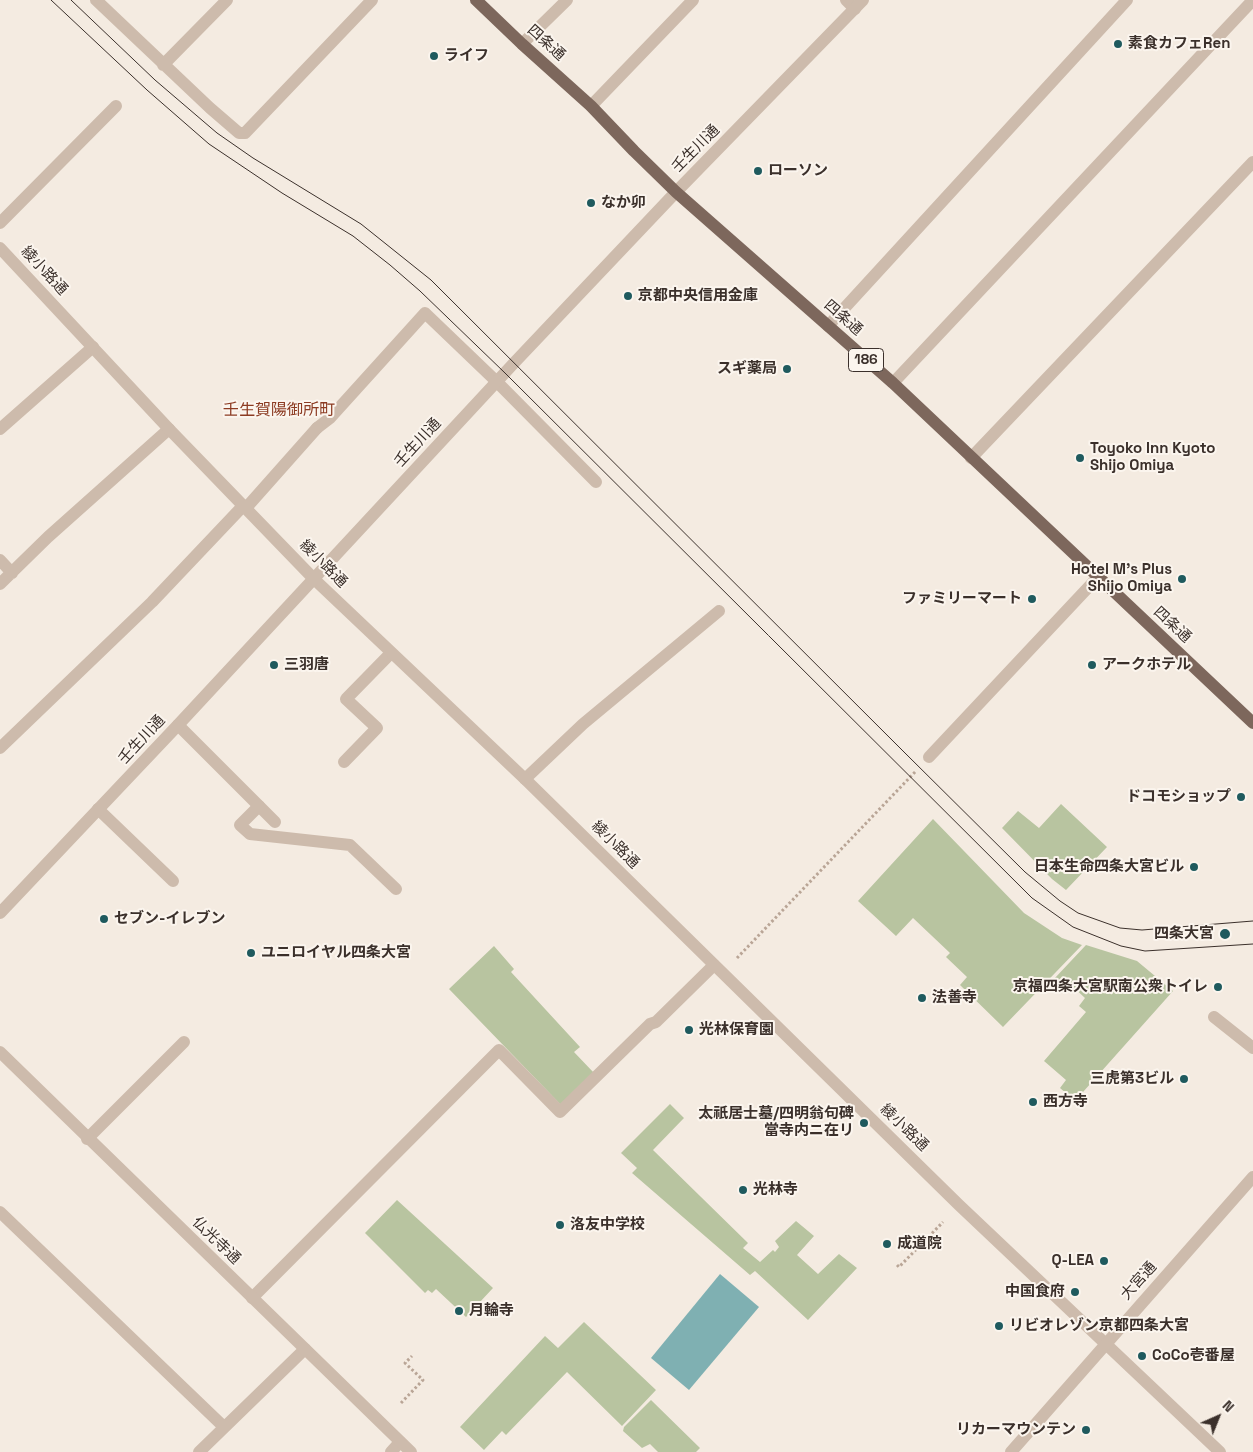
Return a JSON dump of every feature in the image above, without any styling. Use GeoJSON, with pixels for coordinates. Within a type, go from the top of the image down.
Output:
{"type":"FeatureCollection","features":[{"type":"Feature","properties":{"kind":"main road","name":"四条通"},"geometry":{"type":"LineString","coordinates":[[476,0],[591,106],[676,192],[893,383],[1253,723]]}},
{"type":"Feature","properties":{"kind":"street"},"geometry":{"type":"LineString","coordinates":[[96,0],[163,65],[239,133],[245,133],[372,0]]}},
{"type":"Feature","properties":{"kind":"street"},"geometry":{"type":"LineString","coordinates":[[163,65],[227,0]]}},
{"type":"Feature","properties":{"kind":"street"},"geometry":{"type":"LineString","coordinates":[[522,44],[567,0]]}},
{"type":"Feature","properties":{"kind":"street"},"geometry":{"type":"LineString","coordinates":[[591,106],[693,0]]}},
{"type":"Feature","properties":{"kind":"street"},"geometry":{"type":"LineString","coordinates":[[828,326],[1127,0]]}},
{"type":"Feature","properties":{"kind":"street"},"geometry":{"type":"LineString","coordinates":[[893,383],[1253,0]]}},
{"type":"Feature","properties":{"kind":"street","name":"壬生川通"},"geometry":{"type":"LineString","coordinates":[[0,913],[855,3]]}},
{"type":"Feature","properties":{"kind":"street"},"geometry":{"type":"LineString","coordinates":[[0,223],[116,106]]}},
{"type":"Feature","properties":{"kind":"street"},"geometry":{"type":"LineString","coordinates":[[971,458],[1253,162]]}},
{"type":"Feature","properties":{"kind":"street","name":"綾小路通"},"geometry":{"type":"LineString","coordinates":[[0,248],[169,429],[314,579],[525,779],[959,1205],[1220,1452]]}},
{"type":"Feature","properties":{"kind":"street"},"geometry":{"type":"LineString","coordinates":[[0,748],[152,602],[245,507],[317,428],[330,418],[425,313],[497,382],[596,482]]}},
{"type":"Feature","properties":{"kind":"street"},"geometry":{"type":"LineString","coordinates":[[0,429],[93,347]]}},
{"type":"Feature","properties":{"kind":"street"},"geometry":{"type":"LineString","coordinates":[[0,584],[48,537],[169,429]]}},
{"type":"Feature","properties":{"kind":"street"},"geometry":{"type":"LineString","coordinates":[[0,560],[12,573]]}},
{"type":"Feature","properties":{"kind":"street"},"geometry":{"type":"LineString","coordinates":[[929,757],[1098,578]]}},
{"type":"Feature","properties":{"kind":"street"},"geometry":{"type":"LineString","coordinates":[[525,779],[583,724],[719,611]]}},
{"type":"Feature","properties":{"kind":"street"},"geometry":{"type":"LineString","coordinates":[[344,762],[377,728],[346,699],[391,653]]}},
{"type":"Feature","properties":{"kind":"street"},"geometry":{"type":"LineString","coordinates":[[178,725],[275,822]]}},
{"type":"Feature","properties":{"kind":"street"},"geometry":{"type":"LineString","coordinates":[[259,806],[240,825],[250,834],[350,845],[396,889]]}},
{"type":"Feature","properties":{"kind":"street"},"geometry":{"type":"LineString","coordinates":[[98,809],[174,881]]}},
{"type":"Feature","properties":{"kind":"street"},"geometry":{"type":"LineString","coordinates":[[252,1298],[499,1050],[560,1112],[650,1024],[656,1022],[718,969]]}},
{"type":"Feature","properties":{"kind":"street"},"geometry":{"type":"LineString","coordinates":[[1214,1016],[1253,1048]]}},
{"type":"Feature","properties":{"kind":"street"},"geometry":{"type":"LineString","coordinates":[[87,1139],[184,1042]]}},
{"type":"Feature","properties":{"kind":"street","name":"仏光寺通"},"geometry":{"type":"LineString","coordinates":[[0,1052],[87,1139],[411,1452]]}},
{"type":"Feature","properties":{"kind":"street","name":"大宮通"},"geometry":{"type":"LineString","coordinates":[[1011,1452],[1253,1177]]}},
{"type":"Feature","properties":{"kind":"street"},"geometry":{"type":"LineString","coordinates":[[0,1212],[224,1427]]}},
{"type":"Feature","properties":{"kind":"street"},"geometry":{"type":"LineString","coordinates":[[199,1452],[305,1349]]}},
{"type":"Feature","properties":{"kind":"street"},"geometry":{"type":"LineString","coordinates":[[391,1452],[400,1442]]}},
{"type":"Feature","properties":{"kind":"path"},"geometry":{"type":"LineString","coordinates":[[718,969],[929,757]]}},
{"type":"Feature","properties":{"kind":"path"},"geometry":{"type":"LineString","coordinates":[[897,1265],[900,1267],[943,1222]]}},
{"type":"Feature","properties":{"kind":"path"},"geometry":{"type":"LineString","coordinates":[[401,1403],[423,1380],[405,1363],[412,1356]]}},
{"type":"Feature","properties":{"kind":"green space"},"geometry":{"type":"Polygon","coordinates":[[[1061,804],[1107,847],[1066,890],[1052,879],[1002,828],[1018,811],[1039,828],[1061,804]]]}},
{"type":"Feature","properties":{"kind":"green space"},"geometry":{"type":"Polygon","coordinates":[[[933,819],[1024,913],[1062,938],[1082,945],[1003,1027],[960,985],[967,977],[946,957],[950,953],[913,918],[896,936],[858,901],[933,819]]]}},
{"type":"Feature","properties":{"kind":"green space"},"geometry":{"type":"Polygon","coordinates":[[[1086,945],[1137,961],[1173,991],[1075,1101],[1060,1088],[1066,1080],[1044,1061],[1086,1012],[1079,1006],[1085,998],[1070,984],[1065,988],[1054,979],[1086,945]]]}},
{"type":"Feature","properties":{"kind":"green space"},"geometry":{"type":"Polygon","coordinates":[[[494,946],[514,969],[511,972],[580,1047],[574,1052],[594,1073],[562,1106],[449,989],[494,946]]]}},
{"type":"Feature","properties":{"kind":"green space"},"geometry":{"type":"Polygon","coordinates":[[[670,1104],[684,1118],[653,1150],[748,1243],[743,1248],[760,1262],[773,1250],[775,1252],[779,1247],[775,1241],[796,1221],[814,1236],[797,1255],[818,1274],[839,1254],[857,1268],[808,1320],[755,1271],[750,1275],[632,1173],[637,1168],[621,1153],[670,1104]]]}},
{"type":"Feature","properties":{"kind":"green space"},"geometry":{"type":"Polygon","coordinates":[[[397,1200],[493,1288],[466,1317],[436,1289],[432,1293],[428,1290],[425,1293],[365,1233],[397,1200]]]}},
{"type":"Feature","properties":{"kind":"green space"},"geometry":{"type":"Polygon","coordinates":[[[584,1322],[656,1390],[622,1426],[567,1372],[506,1435],[502,1431],[484,1450],[460,1427],[545,1336],[558,1348],[584,1322]]]}},
{"type":"Feature","properties":{"kind":"green space"},"geometry":{"type":"Polygon","coordinates":[[[651,1400],[700,1448],[696,1452],[658,1452],[650,1444],[642,1448],[623,1431],[624,1427],[651,1400]]]}},
{"type":"Feature","properties":{"kind":"water"},"geometry":{"type":"Polygon","coordinates":[[[720,1274],[759,1307],[689,1390],[651,1358],[720,1274]]]}},
{"type":"Feature","properties":{"kind":"tram line"},"geometry":{"type":"LineString","coordinates":[[51,0],[147,90],[209,144],[282,193],[353,236],[420,291],[505,373],[1032,898],[1073,927],[1121,946],[1145,951],[1253,944]]}},
{"type":"Feature","properties":{"kind":"tram line"},"geometry":{"type":"LineString","coordinates":[[71,0],[155,80],[217,133],[253,158],[361,224],[431,280],[1025,872],[1060,901],[1078,913],[1120,928],[1142,930],[1253,921]]}},
{"type":"Feature","properties":{"kind":"place","name":"素食カフェRen"},"geometry":{"type":"Point","coordinates":[1118,44]}},
{"type":"Feature","properties":{"kind":"place","name":"ライフ"},"geometry":{"type":"Point","coordinates":[434,56]}},
{"type":"Feature","properties":{"kind":"place","name":"ローソン"},"geometry":{"type":"Point","coordinates":[758,171]}},
{"type":"Feature","properties":{"kind":"place","name":"なか卯"},"geometry":{"type":"Point","coordinates":[591,203]}},
{"type":"Feature","properties":{"kind":"place","name":"京都中央信用金庫"},"geometry":{"type":"Point","coordinates":[628,296]}},
{"type":"Feature","properties":{"kind":"place","name":"スギ薬局"},"geometry":{"type":"Point","coordinates":[787,369]}},
{"type":"Feature","properties":{"kind":"place","name":"Toyoko Inn Kyoto Shijo Omiya"},"geometry":{"type":"Point","coordinates":[1080,458]}},
{"type":"Feature","properties":{"kind":"place","name":"Hotel M's Plus Shijo Omiya"},"geometry":{"type":"Point","coordinates":[1182,579]}},
{"type":"Feature","properties":{"kind":"place","name":"ファミリーマート"},"geometry":{"type":"Point","coordinates":[1032,599]}},
{"type":"Feature","properties":{"kind":"place","name":"三羽唐"},"geometry":{"type":"Point","coordinates":[274,665]}},
{"type":"Feature","properties":{"kind":"place","name":"アークホテル"},"geometry":{"type":"Point","coordinates":[1092,665]}},
{"type":"Feature","properties":{"kind":"place","name":"ドコモショップ"},"geometry":{"type":"Point","coordinates":[1241,797]}},
{"type":"Feature","properties":{"kind":"place","name":"日本生命四条大宮ビル"},"geometry":{"type":"Point","coordinates":[1194,867]}},
{"type":"Feature","properties":{"kind":"place","name":"セブン-イレブン"},"geometry":{"type":"Point","coordinates":[104,919]}},
{"type":"Feature","properties":{"kind":"place","name":"四条大宮"},"geometry":{"type":"Point","coordinates":[1225,934]}},
{"type":"Feature","properties":{"kind":"place","name":"ユニロイヤル四条大宮"},"geometry":{"type":"Point","coordinates":[251,953]}},
{"type":"Feature","properties":{"kind":"place","name":"京福四条大宮駅南公衆トイレ"},"geometry":{"type":"Point","coordinates":[1218,987]}},
{"type":"Feature","properties":{"kind":"place","name":"法善寺"},"geometry":{"type":"Point","coordinates":[922,998]}},
{"type":"Feature","properties":{"kind":"place","name":"光林保育園"},"geometry":{"type":"Point","coordinates":[689,1030]}},
{"type":"Feature","properties":{"kind":"place","name":"三虎第3ビル"},"geometry":{"type":"Point","coordinates":[1184,1079]}},
{"type":"Feature","properties":{"kind":"place","name":"西方寺"},"geometry":{"type":"Point","coordinates":[1033,1102]}},
{"type":"Feature","properties":{"kind":"place","name":"太祇居士墓/四明翁句碑 當寺内ニ在リ"},"geometry":{"type":"Point","coordinates":[864,1123]}},
{"type":"Feature","properties":{"kind":"place","name":"光林寺"},"geometry":{"type":"Point","coordinates":[743,1190]}},
{"type":"Feature","properties":{"kind":"place","name":"洛友中学校"},"geometry":{"type":"Point","coordinates":[560,1225]}},
{"type":"Feature","properties":{"kind":"place","name":"成道院"},"geometry":{"type":"Point","coordinates":[887,1244]}},
{"type":"Feature","properties":{"kind":"place","name":"Q-LEA"},"geometry":{"type":"Point","coordinates":[1104,1261]}},
{"type":"Feature","properties":{"kind":"place","name":"中国食府"},"geometry":{"type":"Point","coordinates":[1075,1292]}},
{"type":"Feature","properties":{"kind":"place","name":"月輪寺"},"geometry":{"type":"Point","coordinates":[459,1311]}},
{"type":"Feature","properties":{"kind":"place","name":"リビオレゾン京都四条大宮"},"geometry":{"type":"Point","coordinates":[999,1326]}},
{"type":"Feature","properties":{"kind":"place","name":"CoCo壱番屋"},"geometry":{"type":"Point","coordinates":[1142,1356]}},
{"type":"Feature","properties":{"kind":"place","name":"リカーマウンテン"},"geometry":{"type":"Point","coordinates":[1086,1430]}},
{"type":"Feature","properties":{"kind":"district","name":"壬生賀陽御所町"},"geometry":{"type":"Point","coordinates":[279,411]}}]}
